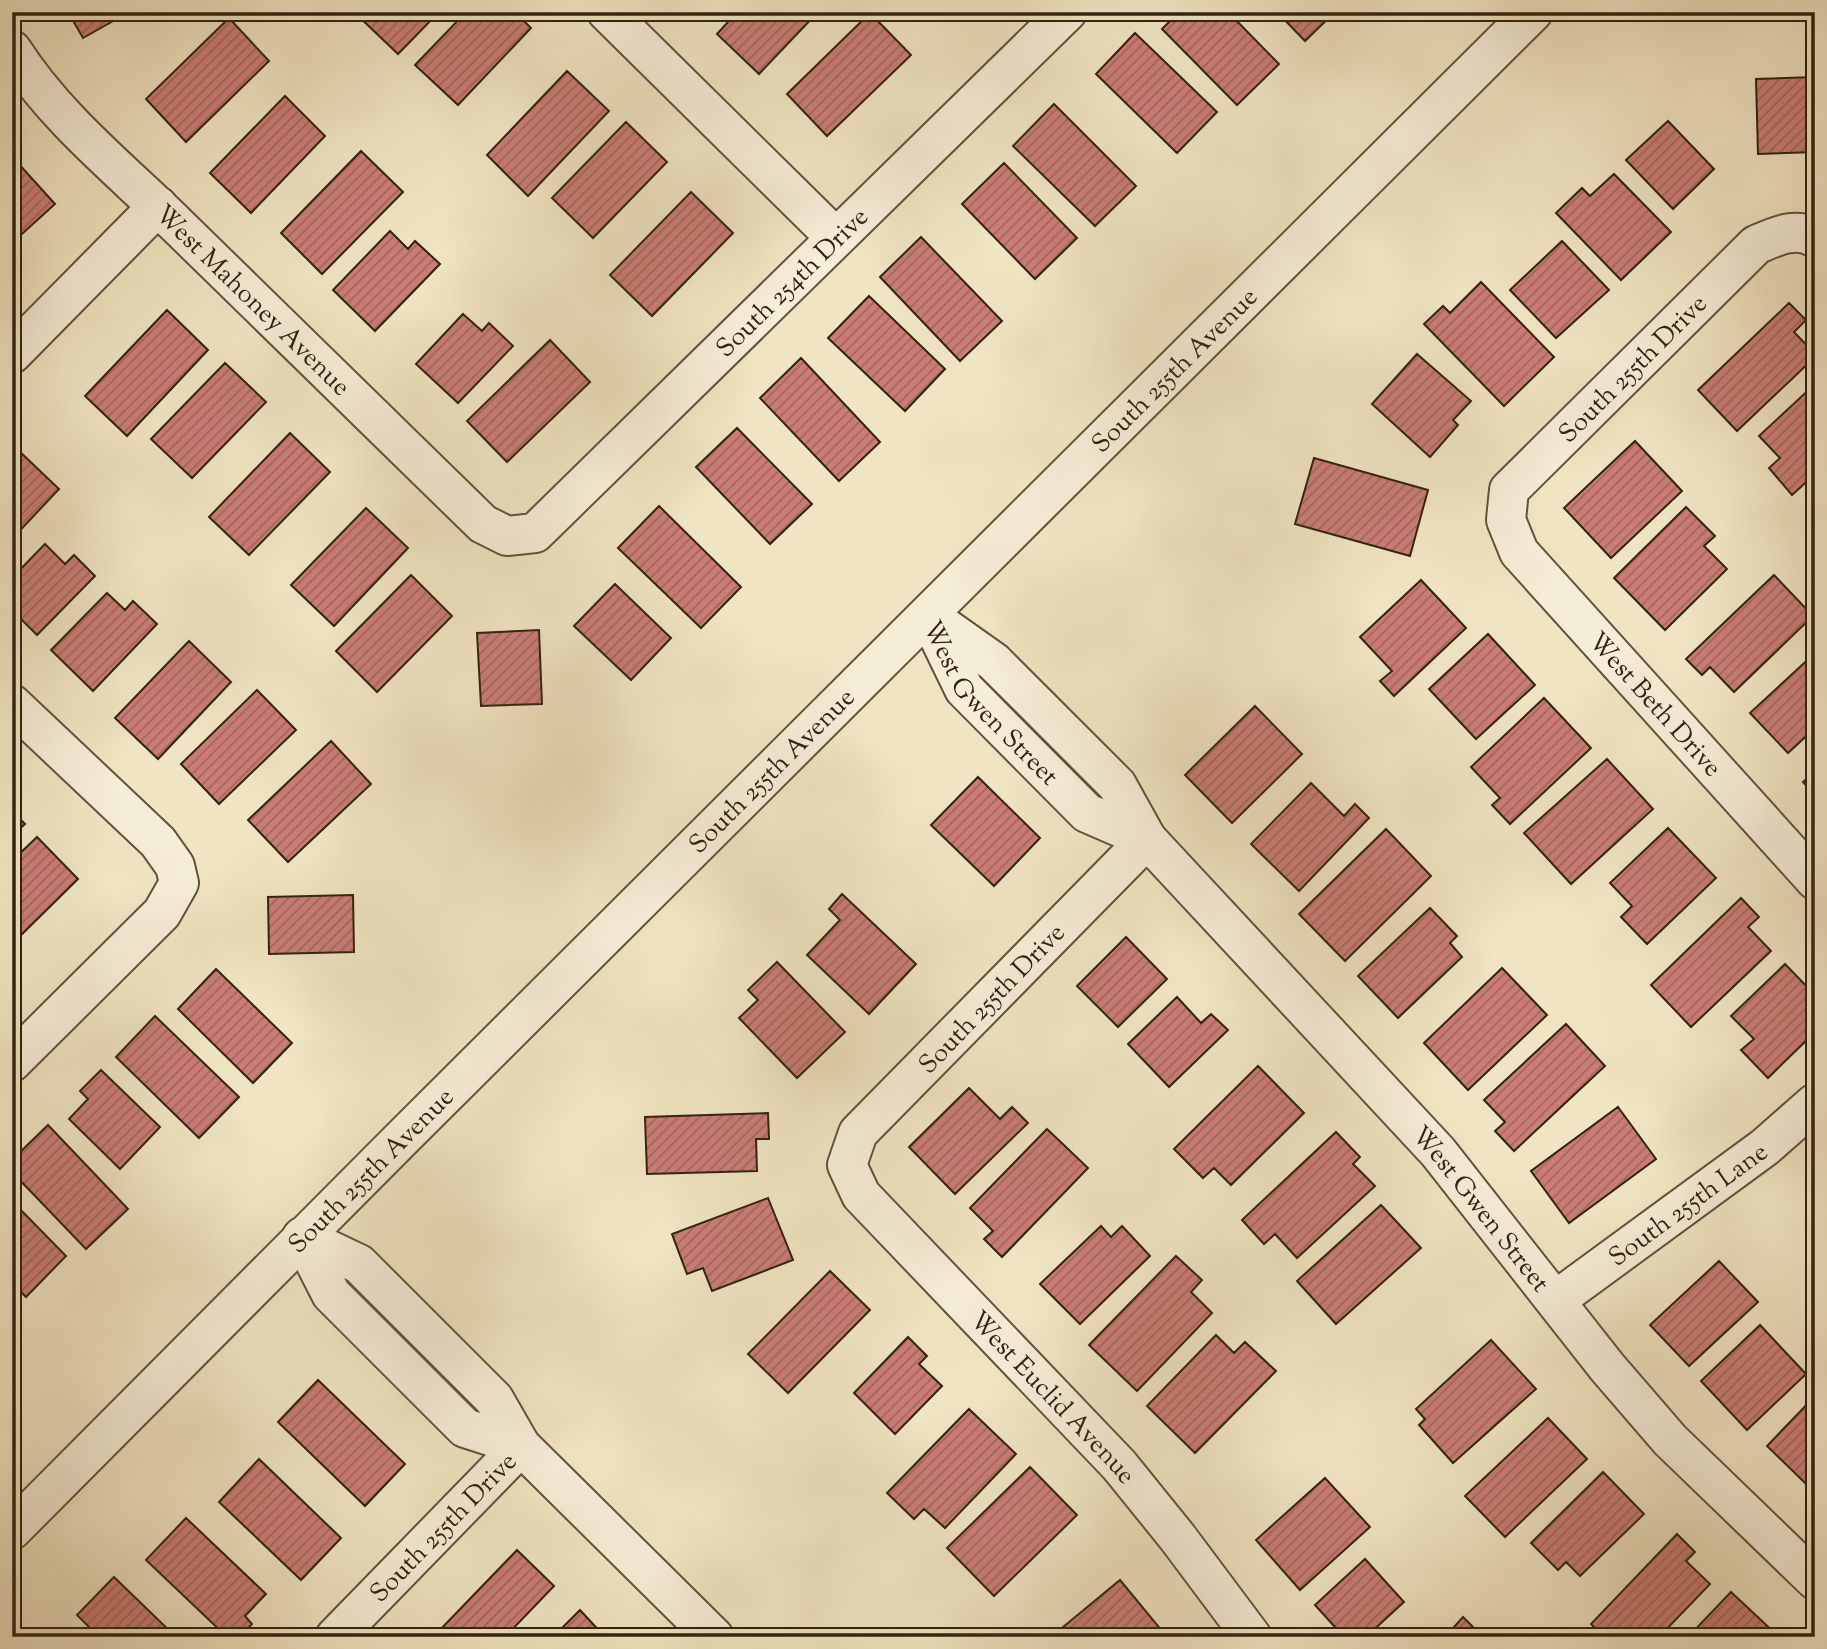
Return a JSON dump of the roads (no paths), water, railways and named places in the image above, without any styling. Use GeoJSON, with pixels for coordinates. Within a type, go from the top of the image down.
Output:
{"type":"FeatureCollection","features":[{"type":"Feature","properties":{"kind":"street"},"geometry":{"type":"LineString","coordinates":[[607,12],[835,237]]}},
{"type":"Feature","properties":{"kind":"street","name":"South 254th Drive"},"geometry":{"type":"LineString","coordinates":[[508,536],[535,533],[1067,12]]}},
{"type":"Feature","properties":{"kind":"street","name":"South 255th Avenue"},"geometry":{"type":"LineString","coordinates":[[12,1530],[302,1237],[1533,12]]}},
{"type":"Feature","properties":{"kind":"street","name":"West Mahoney Avenue"},"geometry":{"type":"LineString","coordinates":[[12,50],[30,78],[62,116],[158,206],[483,524],[508,536]]}},
{"type":"Feature","properties":{"kind":"street"},"geometry":{"type":"LineString","coordinates":[[12,354],[158,206]]}},
{"type":"Feature","properties":{"kind":"street","name":"South 255th Drive"},"geometry":{"type":"LineString","coordinates":[[1506,520],[1509,490],[1756,245],[1799,235]]}},
{"type":"Feature","properties":{"kind":"street","name":"West Beth Drive"},"geometry":{"type":"LineString","coordinates":[[1506,520],[1519,552],[1815,880]]}},
{"type":"Feature","properties":{"kind":"street","name":"West Gwen Street"},"geometry":{"type":"LineString","coordinates":[[929,616],[964,689],[1087,813],[1147,839],[1438,1152],[1606,1367],[1671,1440],[1815,1580]]}},
{"type":"Feature","properties":{"kind":"street"},"geometry":{"type":"LineString","coordinates":[[12,704],[158,842],[175,866],[179,883],[162,914],[12,1062]]}},
{"type":"Feature","properties":{"kind":"street","name":"South 255th Drive"},"geometry":{"type":"LineString","coordinates":[[847,1165],[858,1133],[1147,839]]}},
{"type":"Feature","properties":{"kind":"street","name":"South 255th Lane"},"geometry":{"type":"LineString","coordinates":[[1556,1300],[1765,1147],[1815,1103]]}},
{"type":"Feature","properties":{"kind":"street","name":"West Euclid Avenue"},"geometry":{"type":"LineString","coordinates":[[847,1165],[861,1195],[1119,1465],[1252,1637]]}},
{"type":"Feature","properties":{"kind":"street"},"geometry":{"type":"LineString","coordinates":[[302,1237],[331,1294],[465,1428],[521,1446],[714,1637]]}},
{"type":"Feature","properties":{"kind":"street","name":"South 255th Drive"},"geometry":{"type":"LineString","coordinates":[[335,1637],[521,1446]]}}]}
